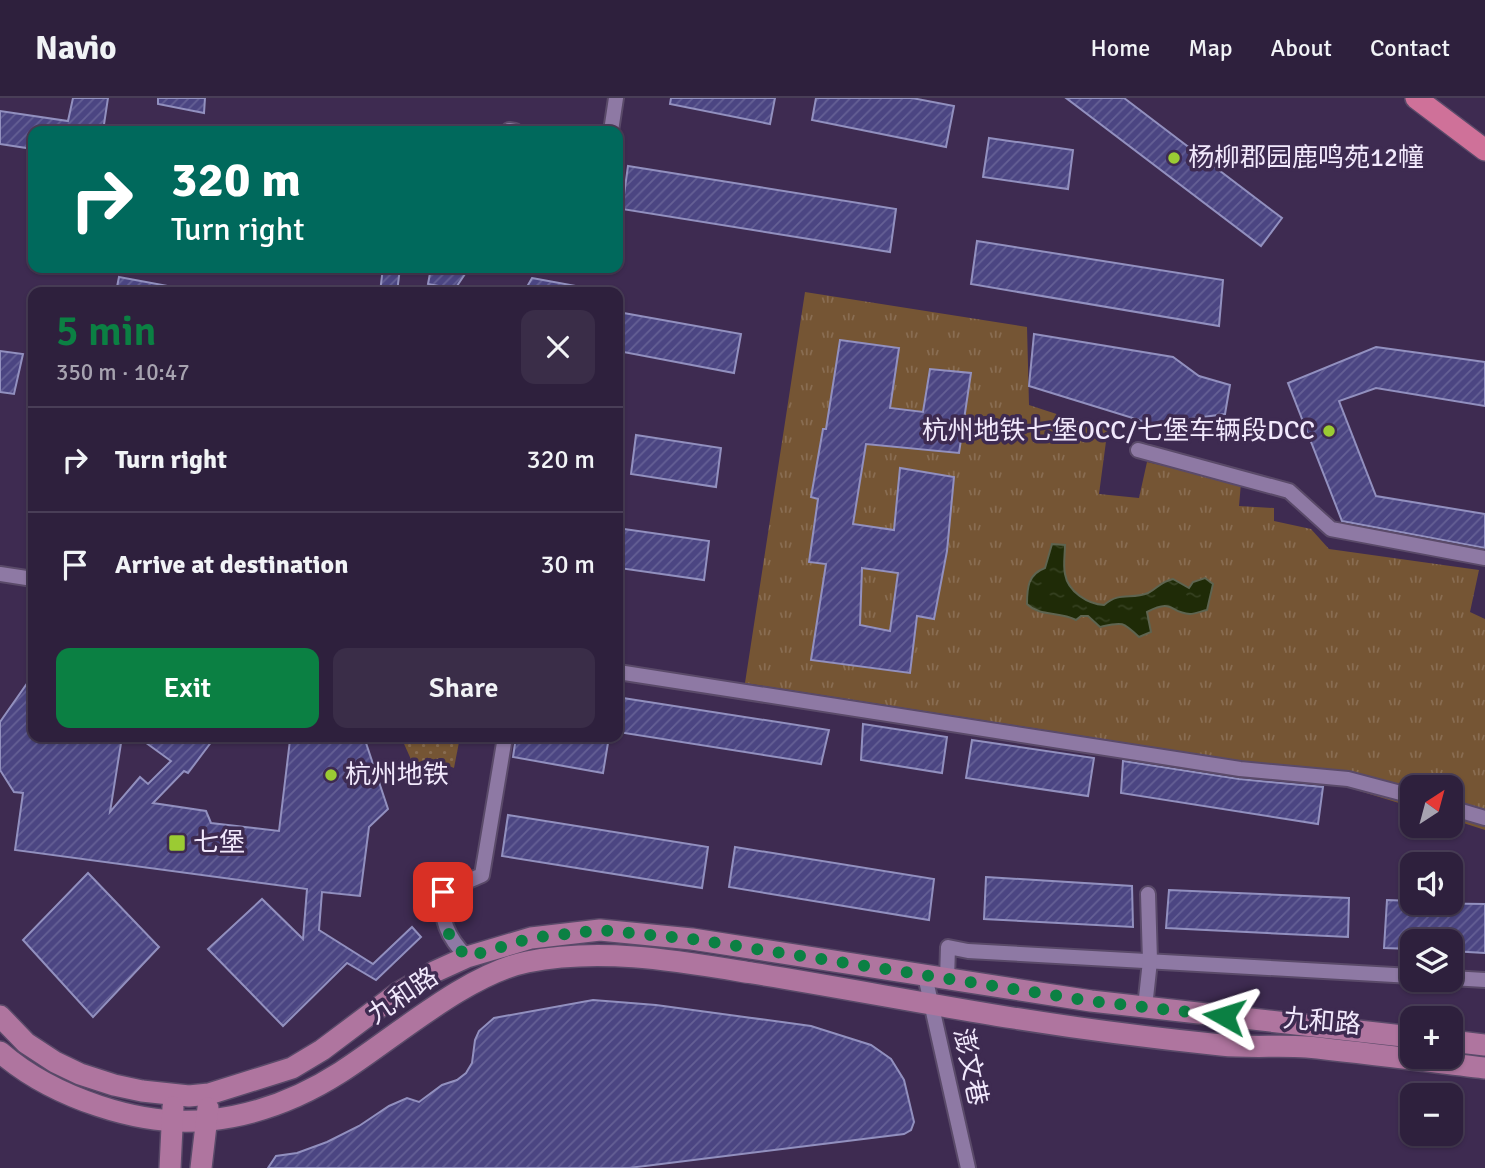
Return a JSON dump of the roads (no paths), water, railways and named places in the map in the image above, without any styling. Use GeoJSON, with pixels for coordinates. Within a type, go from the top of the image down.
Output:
{"type":"FeatureCollection","features":[{"type":"Feature","properties":{"kind":"main road"},"geometry":{"type":"LineString","coordinates":[[1416,98],[1485,150]]}},
{"type":"Feature","properties":{"kind":"street"},"geometry":{"type":"LineString","coordinates":[[612,126],[616,98]]}},
{"type":"Feature","properties":{"kind":"street"},"geometry":{"type":"LineString","coordinates":[[1138,450],[1289,491],[1331,529],[1485,558]]}},
{"type":"Feature","properties":{"kind":"street"},"geometry":{"type":"LineString","coordinates":[[0,574],[28,578]]}},
{"type":"Feature","properties":{"kind":"street"},"geometry":{"type":"LineString","coordinates":[[623,673],[1240,769],[1348,779],[1400,793]]}},
{"type":"Feature","properties":{"kind":"street"},"geometry":{"type":"LineString","coordinates":[[467,957],[455,945],[440,913],[443,892],[482,875],[504,742]]}},
{"type":"Feature","properties":{"kind":"street"},"geometry":{"type":"LineString","coordinates":[[1463,811],[1485,818]]}},
{"type":"Feature","properties":{"kind":"street"},"geometry":{"type":"LineString","coordinates":[[1145,1007],[1150,961],[1148,894]]}},
{"type":"Feature","properties":{"kind":"street","name":"九和路"},"geometry":{"type":"LineString","coordinates":[[0,1016],[26,1043],[80,1074],[114,1085],[174,1094],[209,1094],[292,1068],[322,1051],[398,993],[467,957],[531,938],[600,930],[692,939],[1091,1001],[1400,1036]]}},
{"type":"Feature","properties":{"kind":"street"},"geometry":{"type":"LineString","coordinates":[[947,979],[948,947],[968,951],[1400,975]]}},
{"type":"Feature","properties":{"kind":"street","name":"九和路"},"geometry":{"type":"LineString","coordinates":[[0,1052],[40,1082],[82,1100],[121,1112],[173,1120],[207,1120],[272,1106],[302,1093],[338,1074],[486,975],[524,962],[569,956],[655,957],[1013,1018],[1213,1044],[1302,1047],[1485,1068]]}},
{"type":"Feature","properties":{"kind":"street","name":"澎文巷"},"geometry":{"type":"LineString","coordinates":[[925,976],[968,1168]]}},
{"type":"Feature","properties":{"kind":"street"},"geometry":{"type":"LineString","coordinates":[[1463,979],[1485,980]]}},
{"type":"Feature","properties":{"kind":"street"},"geometry":{"type":"LineString","coordinates":[[1463,1042],[1485,1045]]}},
{"type":"Feature","properties":{"kind":"street"},"geometry":{"type":"LineString","coordinates":[[170,1168],[174,1094]]}},
{"type":"Feature","properties":{"kind":"street"},"geometry":{"type":"LineString","coordinates":[[201,1168],[209,1094]]}},
{"type":"Feature","properties":{"kind":"water"},"geometry":{"type":"Polygon","coordinates":[[[1052,544],[1065,545],[1064,567],[1067,580],[1074,591],[1092,602],[1104,605],[1115,598],[1142,595],[1173,579],[1189,588],[1193,582],[1205,578],[1213,584],[1207,610],[1190,614],[1167,606],[1156,608],[1147,612],[1151,632],[1139,637],[1121,624],[1100,627],[1088,616],[1081,616],[1076,620],[1038,611],[1027,604],[1028,587],[1035,574],[1045,568],[1052,544]]]}},
{"type":"Feature","properties":{"kind":"place","name":"杨柳郡园鹿鸣苑12幢"},"geometry":{"type":"Point","coordinates":[1174,158]}},
{"type":"Feature","properties":{"kind":"place","name":"杭州地铁七堡OCC/七堡车辆段DCC"},"geometry":{"type":"Point","coordinates":[1329,431]}},
{"type":"Feature","properties":{"kind":"place","name":"杭州地铁"},"geometry":{"type":"Point","coordinates":[331,775]}},
{"type":"Feature","properties":{"kind":"place","name":"七堡"},"geometry":{"type":"Point","coordinates":[177,843]}}]}
